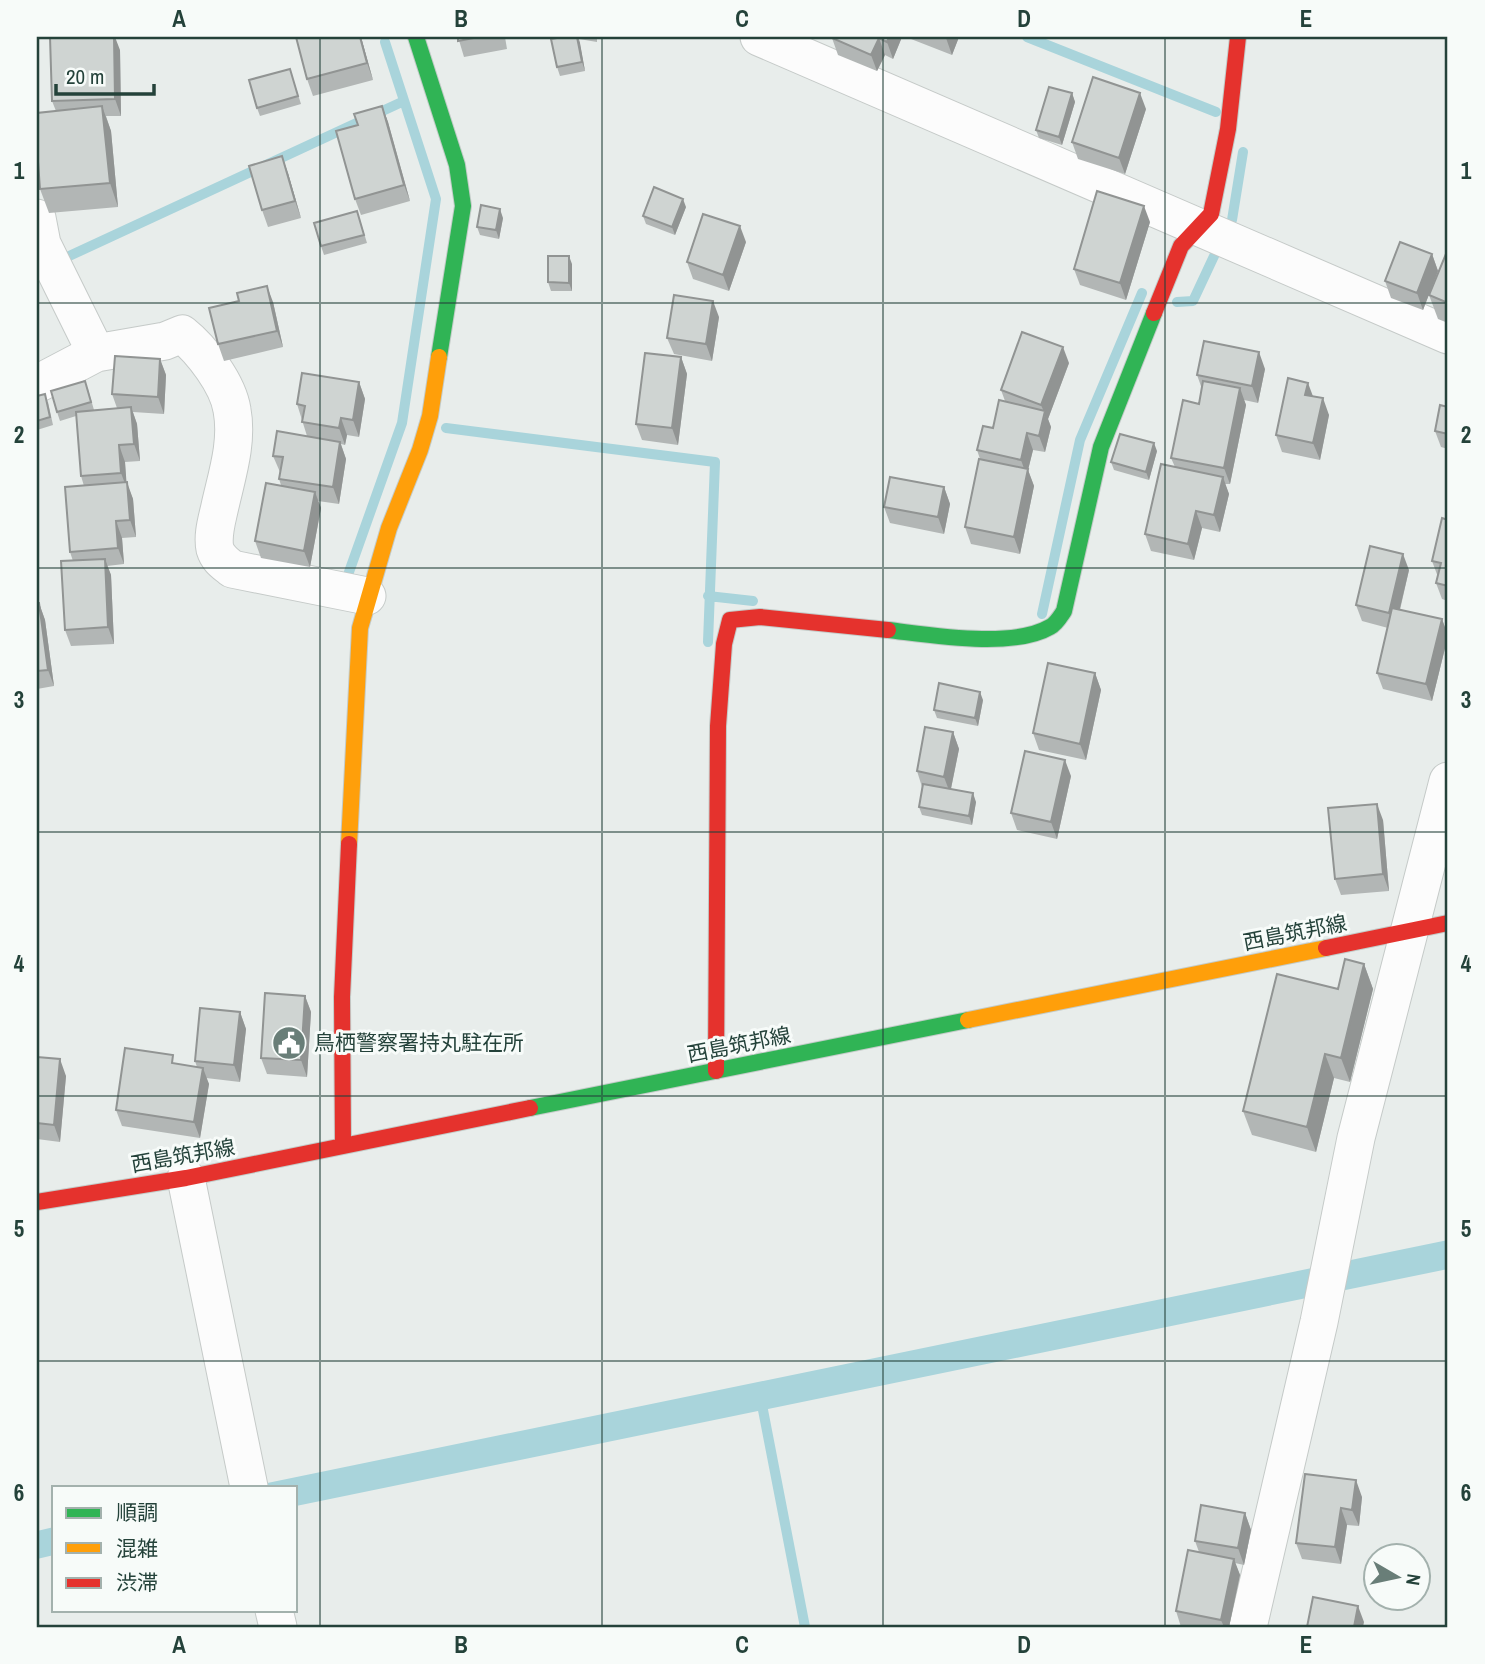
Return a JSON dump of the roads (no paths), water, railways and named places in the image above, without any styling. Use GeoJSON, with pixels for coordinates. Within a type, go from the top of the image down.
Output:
{"type":"FeatureCollection","features":[{"type":"Feature","properties":{"kind":"street"},"geometry":{"type":"LineString","coordinates":[[343,1146],[342,997],[359,628],[389,528],[420,450],[430,416],[463,206],[457,165],[416,37]]}},
{"type":"Feature","properties":{"kind":"street"},"geometry":{"type":"LineString","coordinates":[[759,37],[1448,335]]}},
{"type":"Feature","properties":{"kind":"street"},"geometry":{"type":"LineString","coordinates":[[716,1071],[718,726],[724,644],[730,620],[760,617],[978,640],[1035,634],[1053,626],[1064,611],[1101,447],[1181,246],[1212,214],[1228,129],[1238,37]]}},
{"type":"Feature","properties":{"kind":"street"},"geometry":{"type":"LineString","coordinates":[[38,236],[96,353]]}},
{"type":"Feature","properties":{"kind":"street"},"geometry":{"type":"LineString","coordinates":[[37,384],[96,353],[165,341],[182,334],[196,345],[219,379],[232,408],[234,443],[214,534],[220,560],[232,569],[367,596]]}},
{"type":"Feature","properties":{"kind":"street"},"geometry":{"type":"LineString","coordinates":[[1248,1627],[1322,1307],[1356,1138],[1448,781]]}},
{"type":"Feature","properties":{"kind":"street","name":"西島筑邦線"},"geometry":{"type":"LineString","coordinates":[[37,1202],[186,1178],[1448,923]]}},
{"type":"Feature","properties":{"kind":"street"},"geometry":{"type":"LineString","coordinates":[[186,1178],[248,1482]]}},
{"type":"Feature","properties":{"kind":"water"},"geometry":{"type":"Polygon","coordinates":[[[1448,1240],[1448,1269],[298,1506],[298,1486],[253,1486],[1448,1240]]]}},
{"type":"Feature","properties":{"kind":"water"},"geometry":{"type":"Polygon","coordinates":[[[52,1527],[52,1555],[37,1559],[37,1531],[52,1527]]]}},
{"type":"Feature","properties":{"kind":"waterway"},"geometry":{"type":"LineString","coordinates":[[1027,37],[1216,112]]}},
{"type":"Feature","properties":{"kind":"waterway"},"geometry":{"type":"LineString","coordinates":[[349,572],[402,423],[436,199],[385,42]]}},
{"type":"Feature","properties":{"kind":"waterway"},"geometry":{"type":"LineString","coordinates":[[67,257],[404,101]]}},
{"type":"Feature","properties":{"kind":"waterway"},"geometry":{"type":"LineString","coordinates":[[1232,220],[1243,152]]}},
{"type":"Feature","properties":{"kind":"waterway"},"geometry":{"type":"LineString","coordinates":[[1177,302],[1193,301],[1215,254]]}},
{"type":"Feature","properties":{"kind":"waterway"},"geometry":{"type":"LineString","coordinates":[[1042,614],[1080,440],[1142,293]]}},
{"type":"Feature","properties":{"kind":"waterway"},"geometry":{"type":"LineString","coordinates":[[446,428],[715,462],[708,642]]}},
{"type":"Feature","properties":{"kind":"waterway"},"geometry":{"type":"LineString","coordinates":[[708,596],[753,601]]}},
{"type":"Feature","properties":{"kind":"waterway"},"geometry":{"type":"LineString","coordinates":[[763,1410],[805,1627]]}},
{"type":"Feature","properties":{"kind":"place","name":"鳥栖警察署持丸駐在所"},"geometry":{"type":"Point","coordinates":[289,1043]}}]}
